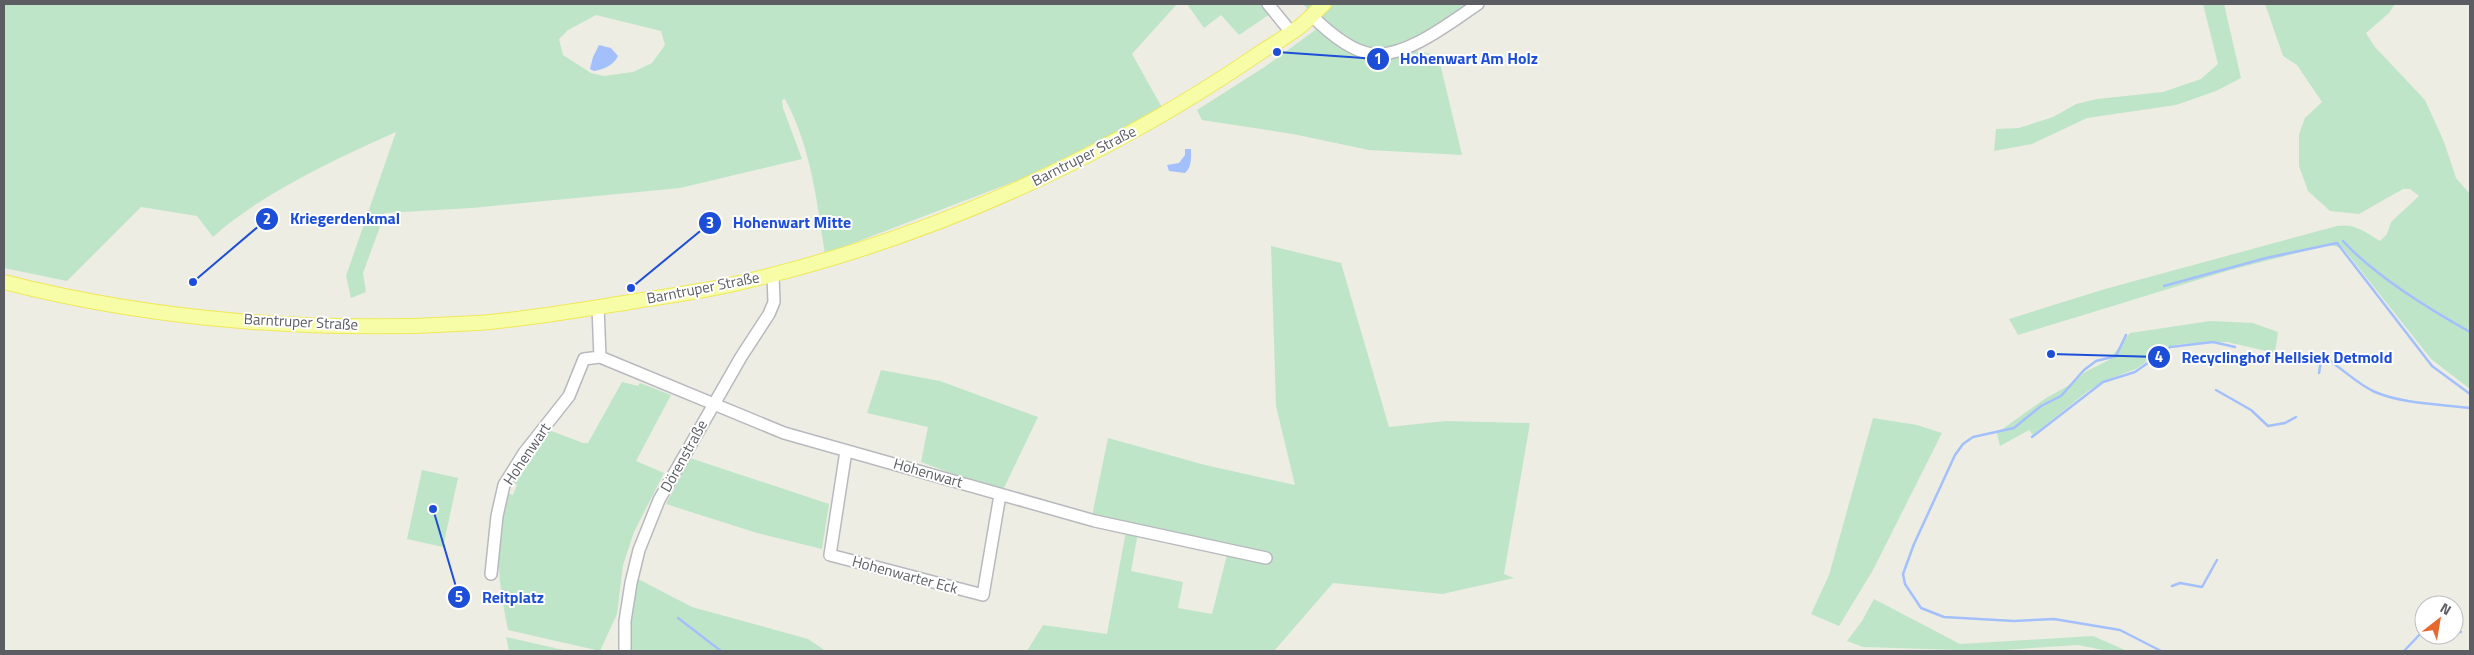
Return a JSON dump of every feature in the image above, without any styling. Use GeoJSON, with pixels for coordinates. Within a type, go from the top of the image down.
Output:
{"type":"FeatureCollection","features":[{"type":"Feature","properties":{"kind":"main road","name":"Barntruper Straße"},"geometry":{"type":"LineString","coordinates":[[4,282],[113,304],[266,322],[376,326],[441,325],[522,318],[598,308],[731,285],[772,275],[915,230],[1040,178],[1107,146],[1173,109],[1290,31],[1324,4]]}},
{"type":"Feature","properties":{"kind":"street"},"geometry":{"type":"LineString","coordinates":[[1268,4],[1290,31]]}},
{"type":"Feature","properties":{"kind":"street"},"geometry":{"type":"LineString","coordinates":[[1311,15],[1348,44],[1361,51],[1378,54],[1402,50],[1430,35],[1478,4]]}},
{"type":"Feature","properties":{"kind":"street","name":"Dörenstraße"},"geometry":{"type":"LineString","coordinates":[[625,651],[628,602],[639,550],[659,500],[714,403],[769,314],[774,302],[772,275]]}},
{"type":"Feature","properties":{"kind":"street"},"geometry":{"type":"LineString","coordinates":[[598,308],[600,357]]}},
{"type":"Feature","properties":{"kind":"street","name":"Hohenwart"},"geometry":{"type":"LineString","coordinates":[[491,574],[498,510],[508,477],[569,396],[584,359],[600,357],[784,433],[1094,521],[1266,558]]}},
{"type":"Feature","properties":{"kind":"street","name":"Hohenwarter Eck"},"geometry":{"type":"LineString","coordinates":[[846,451],[830,556],[983,595],[1000,495]]}},
{"type":"Feature","properties":{"kind":"green space"},"geometry":{"type":"Polygon","coordinates":[[[4,4],[1177,4],[1132,54],[1164,111],[1021,179],[825,254],[816,195],[807,155],[794,117],[785,99],[782,100],[783,108],[802,159],[680,188],[472,208],[385,213],[363,273],[366,292],[351,298],[346,276],[396,132],[300,178],[253,206],[213,237],[197,216],[141,207],[67,281],[4,268],[4,4]],[[596,15],[568,30],[559,39],[563,55],[591,73],[604,76],[633,72],[652,63],[665,45],[661,31],[596,15]]]}},
{"type":"Feature","properties":{"kind":"green space"},"geometry":{"type":"Polygon","coordinates":[[[1187,4],[1262,4],[1270,14],[1239,35],[1221,15],[1204,28],[1187,4]]]}},
{"type":"Feature","properties":{"kind":"green space"},"geometry":{"type":"Polygon","coordinates":[[[1303,4],[1473,4],[1402,47],[1366,51],[1320,21],[1303,4]]]}},
{"type":"Feature","properties":{"kind":"green space"},"geometry":{"type":"Polygon","coordinates":[[[2203,4],[2224,4],[2241,78],[2216,91],[2176,105],[2087,118],[2032,144],[1994,151],[1996,129],[2019,128],[2053,117],[2076,104],[2097,99],[2163,92],[2201,79],[2218,64],[2203,4]]]}},
{"type":"Feature","properties":{"kind":"green space"},"geometry":{"type":"Polygon","coordinates":[[[2265,4],[2395,4],[2389,13],[2366,33],[2374,46],[2425,100],[2444,142],[2456,178],[2470,194],[2470,389],[2431,359],[2343,248],[2329,245],[2230,270],[2018,335],[2009,319],[2105,289],[2337,226],[2355,227],[2380,241],[2387,234],[2391,222],[2419,196],[2410,189],[2403,189],[2359,214],[2330,211],[2308,191],[2299,166],[2299,134],[2305,118],[2322,102],[2297,65],[2283,56],[2265,4]]]}},
{"type":"Feature","properties":{"kind":"green space"},"geometry":{"type":"Polygon","coordinates":[[[1318,28],[1357,52],[1406,49],[1438,55],[1462,155],[1369,150],[1293,134],[1202,120],[1197,110],[1266,66],[1318,28]]]}},
{"type":"Feature","properties":{"kind":"green space"},"geometry":{"type":"Polygon","coordinates":[[[1271,246],[1341,263],[1389,427],[1446,421],[1530,423],[1504,574],[1514,578],[1442,594],[1333,583],[1274,651],[1027,651],[1043,625],[1107,634],[1126,531],[1138,533],[1131,571],[1183,582],[1178,608],[1212,614],[1228,551],[1092,516],[1108,438],[1205,465],[1295,485],[1276,406],[1271,246]]]}},
{"type":"Feature","properties":{"kind":"green space"},"geometry":{"type":"Polygon","coordinates":[[[2210,321],[2253,323],[2278,332],[2275,353],[2227,342],[2180,344],[2166,347],[2136,369],[2106,380],[2088,391],[2033,435],[2029,430],[2000,446],[1997,433],[2046,398],[2073,383],[2085,372],[2109,360],[2130,333],[2210,321]]]}},
{"type":"Feature","properties":{"kind":"green space"},"geometry":{"type":"Polygon","coordinates":[[[881,370],[940,381],[1038,417],[1002,492],[921,462],[928,427],[867,413],[881,370]]]}},
{"type":"Feature","properties":{"kind":"green space"},"geometry":{"type":"Polygon","coordinates":[[[622,382],[638,386],[640,383],[671,395],[636,461],[664,473],[634,532],[623,565],[617,614],[600,651],[508,630],[498,562],[500,529],[507,493],[513,495],[517,485],[511,482],[549,430],[583,443],[588,443],[622,382]]]}},
{"type":"Feature","properties":{"kind":"green space"},"geometry":{"type":"Polygon","coordinates":[[[1873,418],[1917,425],[1942,433],[1873,570],[1839,626],[1811,614],[1829,575],[1873,418]]]}},
{"type":"Feature","properties":{"kind":"green space"},"geometry":{"type":"Polygon","coordinates":[[[690,458],[829,504],[822,549],[757,533],[666,504],[690,458]]]}},
{"type":"Feature","properties":{"kind":"green space"},"geometry":{"type":"Polygon","coordinates":[[[422,470],[458,478],[443,547],[407,539],[422,470]]]}},
{"type":"Feature","properties":{"kind":"green space"},"geometry":{"type":"Polygon","coordinates":[[[638,579],[692,607],[808,639],[826,651],[631,651],[631,614],[638,579]]]}},
{"type":"Feature","properties":{"kind":"green space"},"geometry":{"type":"Polygon","coordinates":[[[1874,599],[1960,644],[2093,636],[2127,651],[2108,651],[2078,645],[1989,651],[1863,647],[1847,641],[1862,621],[1874,599]]]}},
{"type":"Feature","properties":{"kind":"green space"},"geometry":{"type":"Polygon","coordinates":[[[506,637],[568,651],[509,651],[506,637]]]}},
{"type":"Feature","properties":{"kind":"water"},"geometry":{"type":"Polygon","coordinates":[[[599,45],[611,48],[618,56],[608,66],[594,71],[590,69],[599,45]]]}},
{"type":"Feature","properties":{"kind":"water"},"geometry":{"type":"Polygon","coordinates":[[[1185,149],[1191,149],[1191,162],[1187,171],[1185,173],[1169,171],[1167,165],[1179,163],[1185,155],[1185,149]]]}},
{"type":"Feature","properties":{"kind":"waterway"},"geometry":{"type":"LineString","coordinates":[[2343,241],[2386,279],[2437,313],[2470,332]]}},
{"type":"Feature","properties":{"kind":"waterway"},"geometry":{"type":"LineString","coordinates":[[2164,286],[2266,258],[2337,243],[2432,366],[2470,394]]}},
{"type":"Feature","properties":{"kind":"waterway"},"geometry":{"type":"LineString","coordinates":[[2126,335],[2116,356],[2096,361],[2084,370],[2061,396],[2041,406],[2014,428],[1973,437],[1963,444],[1955,455],[1914,544],[1903,574],[1905,584],[1921,608],[1944,617],[2014,621],[2054,619],[2120,630],[2161,651]]}},
{"type":"Feature","properties":{"kind":"waterway"},"geometry":{"type":"LineString","coordinates":[[2032,437],[2103,382],[2135,372],[2170,347],[2213,342],[2235,347]]}},
{"type":"Feature","properties":{"kind":"waterway"},"geometry":{"type":"LineString","coordinates":[[2319,373],[2321,360],[2327,359],[2362,385],[2386,396],[2410,401],[2470,408]]}},
{"type":"Feature","properties":{"kind":"waterway"},"geometry":{"type":"LineString","coordinates":[[2216,390],[2251,410],[2268,426],[2285,423],[2296,417]]}},
{"type":"Feature","properties":{"kind":"waterway"},"geometry":{"type":"LineString","coordinates":[[2172,586],[2180,583],[2202,587],[2217,560]]}},
{"type":"Feature","properties":{"kind":"waterway"},"geometry":{"type":"LineString","coordinates":[[678,618],[721,651]]}},
{"type":"Feature","properties":{"kind":"waterway"},"geometry":{"type":"LineString","coordinates":[[2404,651],[2414,640]]}},
{"type":"Feature","properties":{"kind":"place","name":"Hohenwart Am Holz"},"geometry":{"type":"Point","coordinates":[1277,52]}},
{"type":"Feature","properties":{"kind":"place","name":"Kriegerdenkmal"},"geometry":{"type":"Point","coordinates":[193,282]}},
{"type":"Feature","properties":{"kind":"place","name":"Hohenwart Mitte"},"geometry":{"type":"Point","coordinates":[631,288]}},
{"type":"Feature","properties":{"kind":"place","name":"Recyclinghof Hellsiek Detmold"},"geometry":{"type":"Point","coordinates":[2051,354]}},
{"type":"Feature","properties":{"kind":"place","name":"Reitplatz"},"geometry":{"type":"Point","coordinates":[433,509]}}]}
